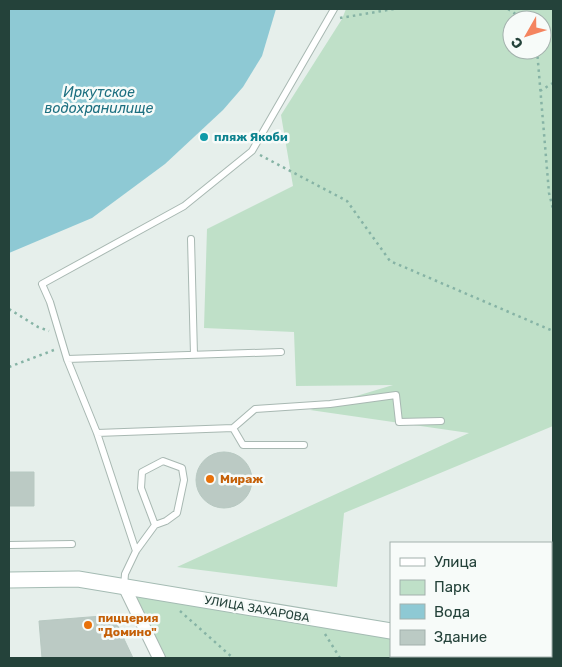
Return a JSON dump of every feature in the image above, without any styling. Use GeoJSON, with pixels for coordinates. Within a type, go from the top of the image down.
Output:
{"type":"FeatureCollection","features":[{"type":"Feature","properties":{"kind":"main road","name":"УЛИЦА ЗАХАРОВА"},"geometry":{"type":"LineString","coordinates":[[9,580],[78,579],[390,631]]}},
{"type":"Feature","properties":{"kind":"street"},"geometry":{"type":"LineString","coordinates":[[124,586],[159,658]]}},
{"type":"Feature","properties":{"kind":"lane"},"geometry":{"type":"LineString","coordinates":[[136,550],[97,433],[67,359],[50,302],[42,284],[184,206],[252,151],[332,12]]}},
{"type":"Feature","properties":{"kind":"lane"},"geometry":{"type":"LineString","coordinates":[[191,239],[194,355]]}},
{"type":"Feature","properties":{"kind":"lane"},"geometry":{"type":"LineString","coordinates":[[67,359],[281,352]]}},
{"type":"Feature","properties":{"kind":"lane"},"geometry":{"type":"LineString","coordinates":[[97,433],[233,428],[255,409],[330,404],[396,395],[399,422],[441,421]]}},
{"type":"Feature","properties":{"kind":"lane"},"geometry":{"type":"LineString","coordinates":[[233,428],[244,445],[304,445]]}},
{"type":"Feature","properties":{"kind":"lane"},"geometry":{"type":"LineString","coordinates":[[124,586],[125,574],[136,550],[155,525],[166,521],[177,513],[184,480],[182,468],[163,461],[142,472],[141,488],[155,525]]}},
{"type":"Feature","properties":{"kind":"lane"},"geometry":{"type":"LineString","coordinates":[[9,545],[72,544]]}},
{"type":"Feature","properties":{"kind":"path"},"geometry":{"type":"LineString","coordinates":[[332,12],[342,19],[394,9]]}},
{"type":"Feature","properties":{"kind":"path"},"geometry":{"type":"LineString","coordinates":[[538,60],[549,193],[553,210]]}},
{"type":"Feature","properties":{"kind":"path"},"geometry":{"type":"LineString","coordinates":[[540,91],[553,84]]}},
{"type":"Feature","properties":{"kind":"path"},"geometry":{"type":"LineString","coordinates":[[252,151],[347,201],[390,261],[553,331]]}},
{"type":"Feature","properties":{"kind":"path"},"geometry":{"type":"LineString","coordinates":[[9,309],[38,327],[60,334]]}},
{"type":"Feature","properties":{"kind":"path"},"geometry":{"type":"LineString","coordinates":[[9,367],[64,347]]}},
{"type":"Feature","properties":{"kind":"path"},"geometry":{"type":"LineString","coordinates":[[175,606],[233,658]]}},
{"type":"Feature","properties":{"kind":"path"},"geometry":{"type":"LineString","coordinates":[[325,634],[340,658]]}},
{"type":"Feature","properties":{"kind":"green space"},"geometry":{"type":"Polygon","coordinates":[[[346,9],[553,9],[553,426],[344,513],[337,587],[177,567],[469,433],[310,410],[393,385],[296,386],[294,332],[204,328],[207,229],[293,186],[281,115],[342,19],[346,9]]]}},
{"type":"Feature","properties":{"kind":"green space"},"geometry":{"type":"Polygon","coordinates":[[[124,586],[390,631],[390,657],[553,658],[159,658],[124,586]]]}},
{"type":"Feature","properties":{"kind":"water","name":"Иркутское водохранилище"},"geometry":{"type":"Polygon","coordinates":[[[9,9],[276,9],[262,56],[243,87],[223,110],[165,164],[92,218],[9,253],[9,9]]]}},
{"type":"Feature","properties":{"kind":"building"},"geometry":{"type":"Polygon","coordinates":[[[224,452],[235,454],[244,460],[250,469],[252,480],[250,491],[244,500],[235,506],[224,508],[213,506],[204,500],[198,491],[196,480],[198,469],[204,460],[213,454],[224,452]]]}},
{"type":"Feature","properties":{"kind":"building"},"geometry":{"type":"Polygon","coordinates":[[[9,472],[34,472],[34,506],[9,506],[9,472]]]}},
{"type":"Feature","properties":{"kind":"building"},"geometry":{"type":"Polygon","coordinates":[[[102,616],[116,622],[133,658],[42,658],[39,621],[102,616]]]}},
{"type":"Feature","properties":{"kind":"place","name":"пляж Якоби"},"geometry":{"type":"Point","coordinates":[204,137]}},
{"type":"Feature","properties":{"kind":"place","name":"Мираж"},"geometry":{"type":"Point","coordinates":[210,479]}},
{"type":"Feature","properties":{"kind":"place","name":"пиццерия \"Домино\""},"geometry":{"type":"Point","coordinates":[88,625]}}]}
